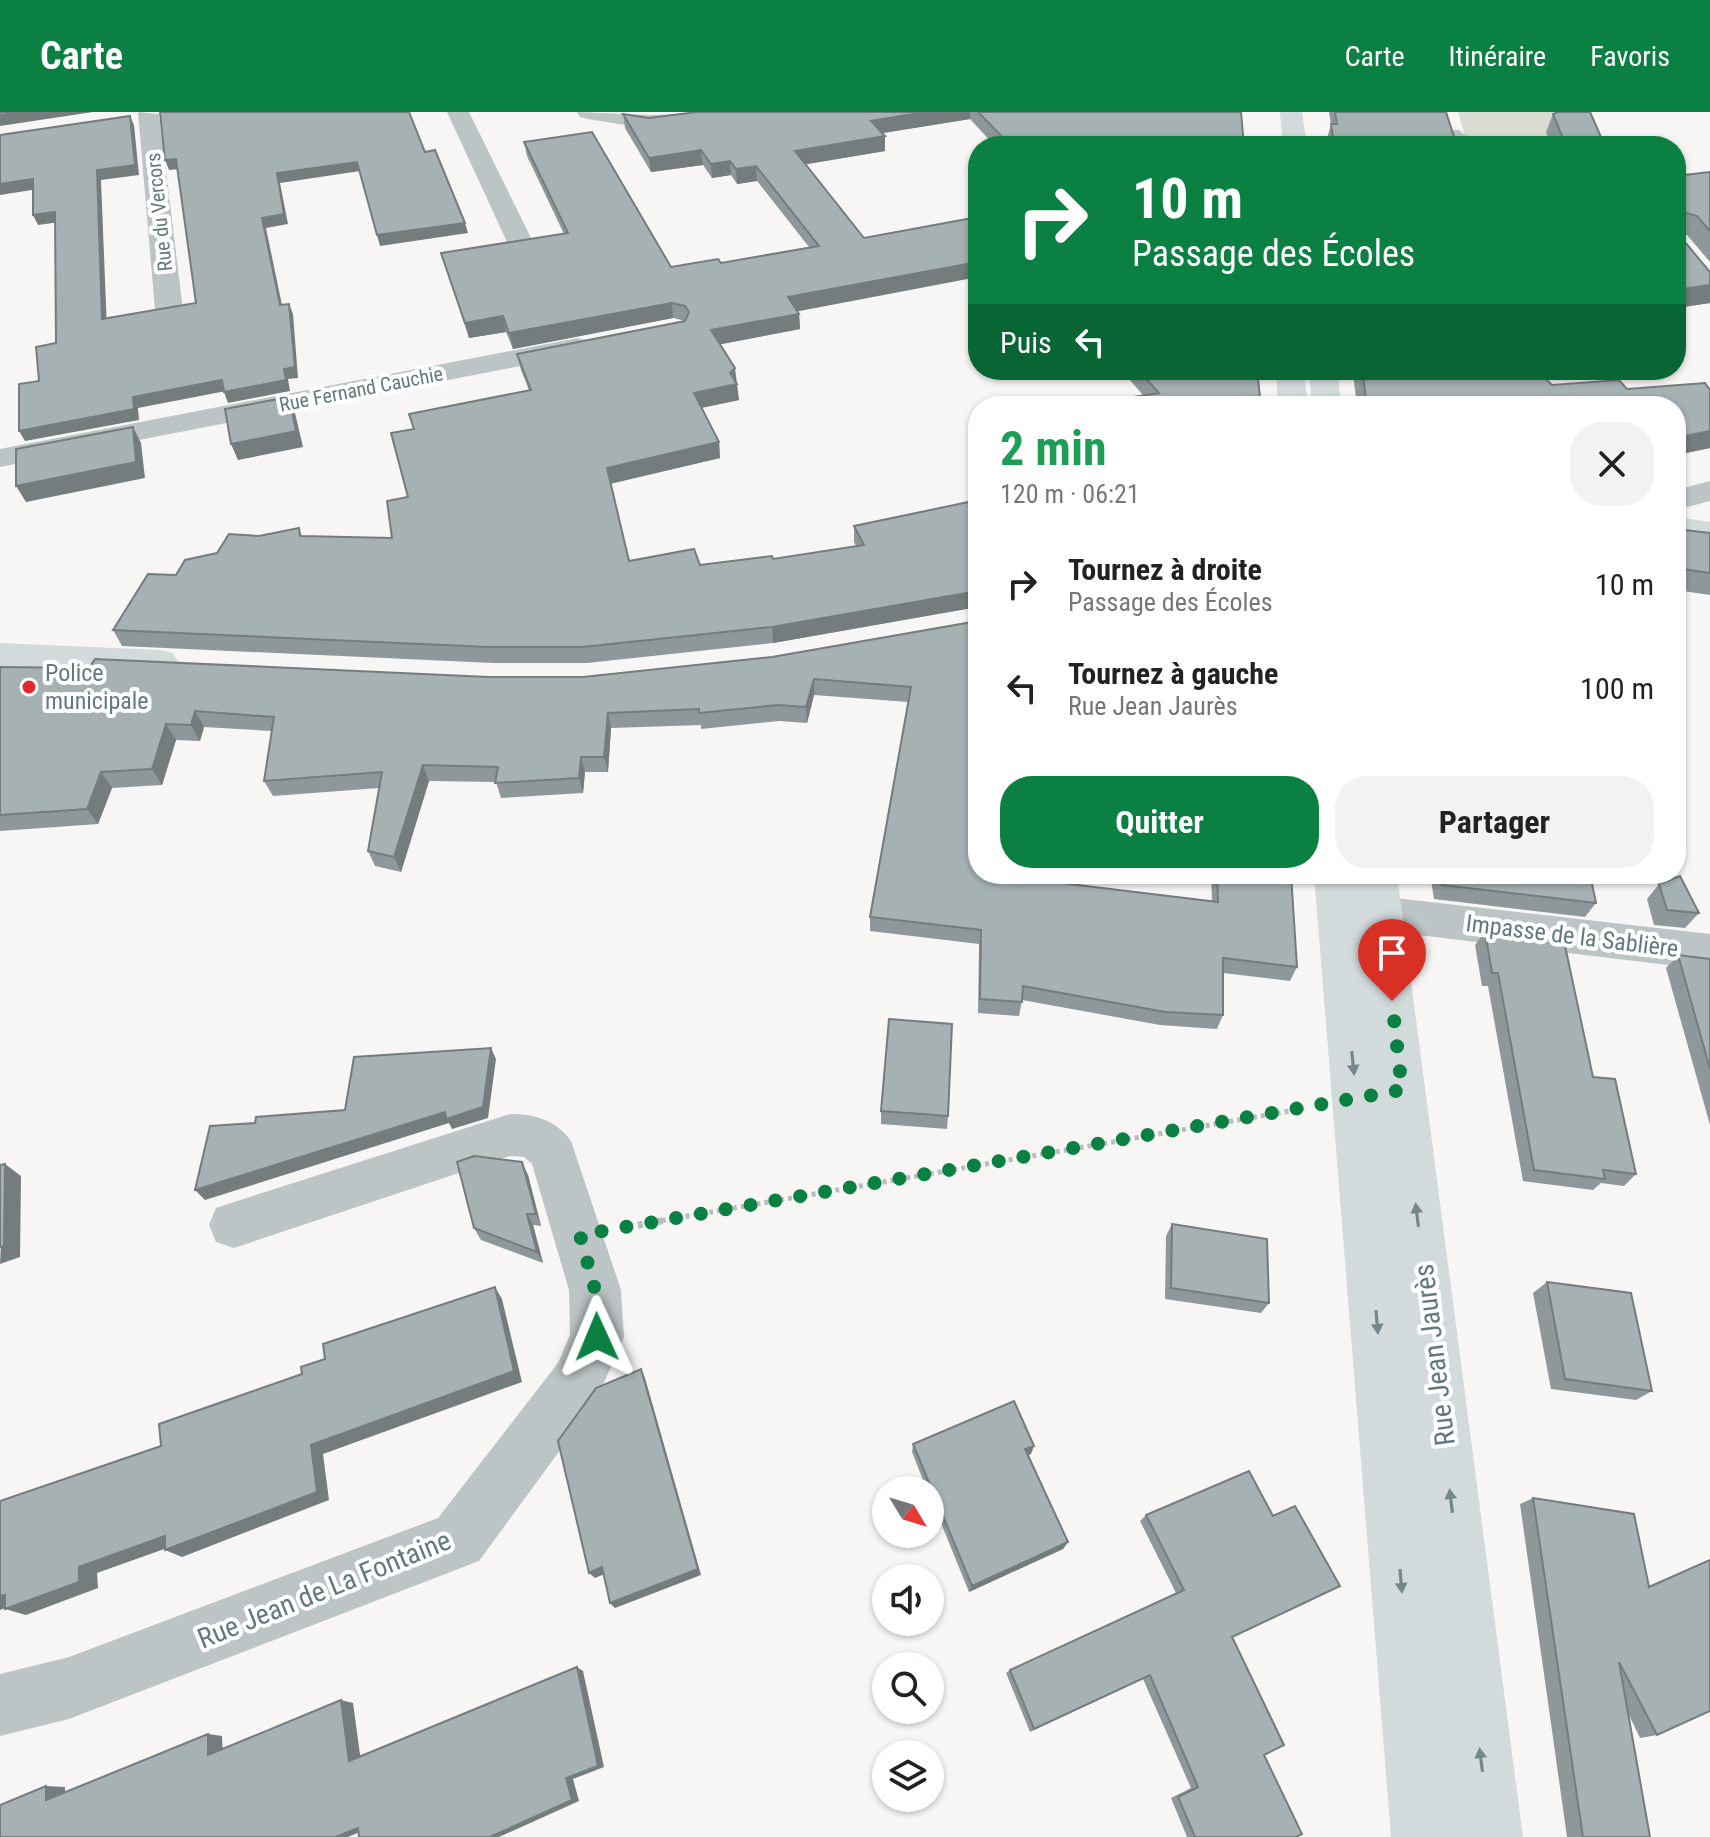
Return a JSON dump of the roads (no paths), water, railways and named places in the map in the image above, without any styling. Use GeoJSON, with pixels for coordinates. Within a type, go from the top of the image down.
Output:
{"type":"FeatureCollection","features":[{"type":"Feature","properties":{"kind":"main road"},"geometry":{"type":"LineString","coordinates":[[1291,112],[1294,136]]}},
{"type":"Feature","properties":{"kind":"main road"},"geometry":{"type":"LineString","coordinates":[[1686,528],[1710,532]]}},
{"type":"Feature","properties":{"kind":"main road"},"geometry":{"type":"LineString","coordinates":[[0,655],[191,664]]}},
{"type":"Feature","properties":{"kind":"main road","name":"Rue Jean Jaurès"},"geometry":{"type":"LineString","coordinates":[[1357,892],[1357,1099],[1424,1837]]}},
{"type":"Feature","properties":{"kind":"main road","name":"Rue Jean Jaurès"},"geometry":{"type":"LineString","coordinates":[[1357,892],[1490,1837]]}},
{"type":"Feature","properties":{"kind":"street"},"geometry":{"type":"LineString","coordinates":[[458,112],[520,242]]}},
{"type":"Feature","properties":{"kind":"street"},"geometry":{"type":"LineString","coordinates":[[588,112],[650,122],[735,112]]}},
{"type":"Feature","properties":{"kind":"street"},"geometry":{"type":"LineString","coordinates":[[118,118],[155,113]]}},
{"type":"Feature","properties":{"kind":"street","name":"Rue du Vercors"},"geometry":{"type":"LineString","coordinates":[[155,113],[169,310]]}},
{"type":"Feature","properties":{"kind":"street","name":"Rue Fernand Cauchie"},"geometry":{"type":"LineString","coordinates":[[0,458],[612,341]]}},
{"type":"Feature","properties":{"kind":"street"},"geometry":{"type":"LineString","coordinates":[[1686,497],[1710,491]]}},
{"type":"Feature","properties":{"kind":"street","name":"Impasse de la Sablière"},"geometry":{"type":"LineString","coordinates":[[1357,892],[1710,952]]}},
{"type":"Feature","properties":{"kind":"street","name":"Rue Jean de La Fontaine"},"geometry":{"type":"LineString","coordinates":[[0,1705],[69,1688],[458,1540],[577,1382],[597,1337],[595,1290],[580,1235],[549,1146],[537,1137],[510,1135],[234,1225]]}},
{"type":"Feature","properties":{"kind":"lane"},"geometry":{"type":"LineString","coordinates":[[1455,132],[1460,136]]}},
{"type":"Feature","properties":{"kind":"place","name":"Police municipale"},"geometry":{"type":"Point","coordinates":[29,687]}}]}
